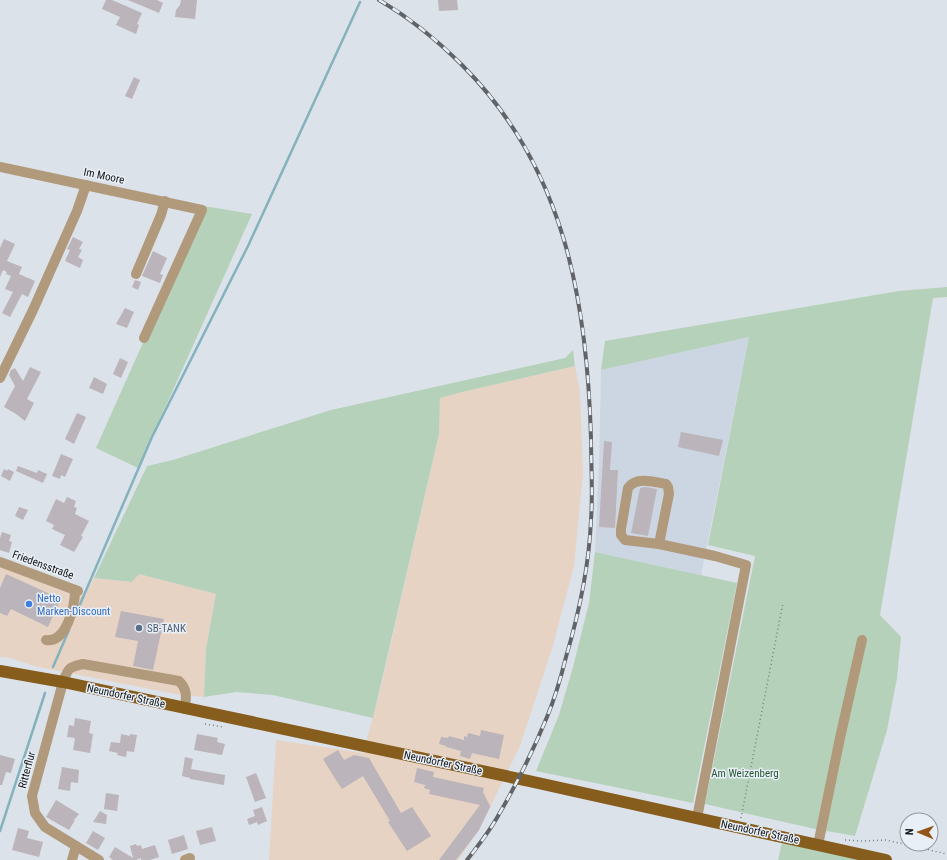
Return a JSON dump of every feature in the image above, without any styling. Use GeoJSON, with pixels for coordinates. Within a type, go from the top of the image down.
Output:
{"type":"FeatureCollection","features":[{"type":"Feature","properties":{"kind":"main road","name":"Neundorfer Straße"},"geometry":{"type":"LineString","coordinates":[[0,671],[63,682],[184,709],[529,781],[886,860]]}},
{"type":"Feature","properties":{"kind":"street","name":"Im Moore"},"geometry":{"type":"LineString","coordinates":[[0,167],[202,210],[144,338]]}},
{"type":"Feature","properties":{"kind":"street"},"geometry":{"type":"LineString","coordinates":[[0,378],[33,310],[77,211],[86,185]]}},
{"type":"Feature","properties":{"kind":"street"},"geometry":{"type":"LineString","coordinates":[[136,274],[162,212],[165,201]]}},
{"type":"Feature","properties":{"kind":"street"},"geometry":{"type":"LineString","coordinates":[[659,544],[669,490],[666,484],[639,480],[630,485],[628,488],[621,535],[625,540],[630,542],[659,544],[715,556],[746,565],[697,818]]}},
{"type":"Feature","properties":{"kind":"street","name":"Friedensstraße"},"geometry":{"type":"LineString","coordinates":[[0,562],[76,590],[73,609],[62,632],[56,639],[46,640]]}},
{"type":"Feature","properties":{"kind":"street"},"geometry":{"type":"LineString","coordinates":[[818,845],[862,640]]}},
{"type":"Feature","properties":{"kind":"street","name":"Ritterflur"},"geometry":{"type":"LineString","coordinates":[[99,860],[45,827],[35,813],[32,796],[63,682],[68,670],[72,666],[83,664],[179,681],[185,687],[187,695],[184,709]]}},
{"type":"Feature","properties":{"kind":"street"},"geometry":{"type":"LineString","coordinates":[[72,860],[76,846]]}},
{"type":"Feature","properties":{"kind":"path"},"geometry":{"type":"LineString","coordinates":[[738,828],[783,603]]}},
{"type":"Feature","properties":{"kind":"path"},"geometry":{"type":"LineString","coordinates":[[844,839],[862,841],[886,840],[947,854]]}},
{"type":"Feature","properties":{"kind":"shaded area"},"geometry":{"type":"Polygon","coordinates":[[[749,337],[701,575],[595,552],[601,370],[749,337]]]}},
{"type":"Feature","properties":{"kind":"shaded area"},"geometry":{"type":"Polygon","coordinates":[[[575,366],[580,392],[583,473],[574,566],[552,649],[520,746],[479,830],[458,860],[269,860],[276,740],[363,753],[379,695],[439,434],[440,398],[575,366]]]}},
{"type":"Feature","properties":{"kind":"shaded area"},"geometry":{"type":"Polygon","coordinates":[[[0,566],[85,596],[94,578],[132,582],[139,574],[216,594],[206,649],[204,697],[175,694],[34,666],[10,658],[0,657],[0,566]]]}},
{"type":"Feature","properties":{"kind":"green space"},"geometry":{"type":"Polygon","coordinates":[[[204,206],[252,214],[138,468],[96,448],[204,206]]]}},
{"type":"Feature","properties":{"kind":"green space","name":"Am Weizenberg"},"geometry":{"type":"Polygon","coordinates":[[[947,287],[947,297],[933,298],[880,615],[901,637],[897,678],[887,730],[855,836],[815,829],[705,804],[755,556],[708,545],[749,337],[601,370],[605,341],[899,291],[947,287]]]}},
{"type":"Feature","properties":{"kind":"green space"},"geometry":{"type":"Polygon","coordinates":[[[573,350],[575,366],[440,398],[439,434],[373,718],[273,695],[236,692],[204,697],[206,649],[216,594],[139,574],[132,582],[94,578],[147,466],[173,460],[331,410],[565,358],[573,350]]]}},
{"type":"Feature","properties":{"kind":"green space"},"geometry":{"type":"Polygon","coordinates":[[[595,552],[737,583],[693,803],[536,771],[559,715],[573,667],[589,603],[595,552]]]}},
{"type":"Feature","properties":{"kind":"green space"},"geometry":{"type":"Polygon","coordinates":[[[782,843],[862,860],[778,860],[782,843]]]}},
{"type":"Feature","properties":{"kind":"building"},"geometry":{"type":"Polygon","coordinates":[[[106,0],[112,0],[142,13],[137,24],[139,25],[136,34],[116,25],[120,17],[102,9],[106,0]]]}},
{"type":"Feature","properties":{"kind":"building"},"geometry":{"type":"Polygon","coordinates":[[[128,0],[157,0],[163,3],[159,13],[128,0]]]}},
{"type":"Feature","properties":{"kind":"building"},"geometry":{"type":"Polygon","coordinates":[[[181,0],[197,0],[195,19],[175,17],[176,10],[180,5],[181,0]]]}},
{"type":"Feature","properties":{"kind":"building"},"geometry":{"type":"Polygon","coordinates":[[[438,0],[457,0],[458,10],[439,11],[438,0]]]}},
{"type":"Feature","properties":{"kind":"building"},"geometry":{"type":"Polygon","coordinates":[[[134,77],[140,80],[132,99],[125,96],[134,77]]]}},
{"type":"Feature","properties":{"kind":"building"},"geometry":{"type":"Polygon","coordinates":[[[73,237],[83,242],[79,249],[82,250],[78,257],[83,260],[80,268],[65,261],[70,250],[67,249],[73,237]]]}},
{"type":"Feature","properties":{"kind":"building"},"geometry":{"type":"Polygon","coordinates":[[[4,239],[15,244],[7,261],[22,267],[19,274],[35,281],[28,297],[22,294],[10,317],[2,313],[13,292],[5,289],[11,276],[6,274],[7,272],[3,270],[0,277],[0,248],[4,239]]]}},
{"type":"Feature","properties":{"kind":"building"},"geometry":{"type":"Polygon","coordinates":[[[153,251],[167,258],[160,274],[163,275],[160,283],[142,276],[153,251]]]}},
{"type":"Feature","properties":{"kind":"building"},"geometry":{"type":"Polygon","coordinates":[[[135,280],[141,282],[138,290],[132,287],[135,280]]]}},
{"type":"Feature","properties":{"kind":"building"},"geometry":{"type":"Polygon","coordinates":[[[125,308],[134,312],[127,328],[116,324],[125,308]]]}},
{"type":"Feature","properties":{"kind":"building"},"geometry":{"type":"Polygon","coordinates":[[[120,358],[128,362],[121,378],[113,374],[120,358]]]}},
{"type":"Feature","properties":{"kind":"building"},"geometry":{"type":"Polygon","coordinates":[[[30,367],[41,372],[27,399],[34,403],[25,421],[4,407],[15,386],[9,375],[11,370],[15,368],[23,381],[30,367]]]}},
{"type":"Feature","properties":{"kind":"building"},"geometry":{"type":"Polygon","coordinates":[[[94,377],[107,384],[103,394],[89,388],[94,377]]]}},
{"type":"Feature","properties":{"kind":"building"},"geometry":{"type":"Polygon","coordinates":[[[77,413],[86,417],[74,444],[65,439],[77,413]]]}},
{"type":"Feature","properties":{"kind":"building"},"geometry":{"type":"Polygon","coordinates":[[[681,432],[723,440],[719,456],[678,447],[681,432]]]}},
{"type":"Feature","properties":{"kind":"building"},"geometry":{"type":"Polygon","coordinates":[[[604,441],[612,442],[610,470],[618,470],[615,528],[599,527],[604,441]]]}},
{"type":"Feature","properties":{"kind":"building"},"geometry":{"type":"Polygon","coordinates":[[[61,454],[73,459],[65,477],[61,475],[60,479],[52,476],[61,454]]]}},
{"type":"Feature","properties":{"kind":"building"},"geometry":{"type":"Polygon","coordinates":[[[18,466],[37,473],[38,470],[47,474],[43,483],[16,471],[18,466]]]}},
{"type":"Feature","properties":{"kind":"building"},"geometry":{"type":"Polygon","coordinates":[[[4,469],[14,472],[10,481],[1,476],[4,469]]]}},
{"type":"Feature","properties":{"kind":"building"},"geometry":{"type":"Polygon","coordinates":[[[645,487],[657,489],[648,536],[631,533],[640,488],[645,487]]]}},
{"type":"Feature","properties":{"kind":"building"},"geometry":{"type":"Polygon","coordinates":[[[67,497],[76,501],[74,507],[77,508],[75,514],[89,521],[81,536],[83,537],[74,552],[60,545],[65,535],[52,529],[54,525],[46,521],[56,499],[64,503],[67,497]]]}},
{"type":"Feature","properties":{"kind":"building"},"geometry":{"type":"Polygon","coordinates":[[[19,507],[28,510],[23,520],[15,516],[19,507]]]}},
{"type":"Feature","properties":{"kind":"building"},"geometry":{"type":"Polygon","coordinates":[[[2,532],[11,535],[9,541],[12,542],[9,553],[0,550],[0,538],[2,532]]]}},
{"type":"Feature","properties":{"kind":"building","name":"Netto Marken-Discount"},"geometry":{"type":"Polygon","coordinates":[[[6,574],[61,599],[48,627],[11,609],[7,616],[0,613],[0,588],[6,574]]]}},
{"type":"Feature","properties":{"kind":"building","name":"SB-TANK"},"geometry":{"type":"Polygon","coordinates":[[[121,611],[164,619],[153,670],[133,666],[138,641],[115,637],[121,611]]]}},
{"type":"Feature","properties":{"kind":"building"},"geometry":{"type":"Polygon","coordinates":[[[75,718],[91,721],[89,733],[93,734],[90,753],[73,750],[75,738],[67,737],[69,725],[74,726],[75,718]]]}},
{"type":"Feature","properties":{"kind":"building"},"geometry":{"type":"Polygon","coordinates":[[[481,730],[504,735],[499,759],[472,753],[470,759],[460,756],[461,751],[439,744],[441,737],[448,738],[449,736],[464,740],[464,736],[467,737],[468,733],[480,736],[481,730]]]}},
{"type":"Feature","properties":{"kind":"building"},"geometry":{"type":"Polygon","coordinates":[[[121,734],[130,736],[130,734],[137,735],[134,752],[127,751],[126,757],[109,751],[111,742],[120,743],[121,734]]]}},
{"type":"Feature","properties":{"kind":"building"},"geometry":{"type":"Polygon","coordinates":[[[197,734],[218,738],[217,742],[225,744],[222,755],[194,750],[197,734]]]}},
{"type":"Feature","properties":{"kind":"building"},"geometry":{"type":"Polygon","coordinates":[[[338,750],[344,760],[354,755],[369,758],[401,813],[412,807],[431,836],[407,851],[388,822],[390,821],[363,776],[342,789],[323,759],[338,750]]]}},
{"type":"Feature","properties":{"kind":"building"},"geometry":{"type":"Polygon","coordinates":[[[0,755],[15,759],[11,773],[6,772],[2,785],[0,785],[0,755]]]}},
{"type":"Feature","properties":{"kind":"building"},"geometry":{"type":"Polygon","coordinates":[[[185,757],[193,759],[191,769],[225,775],[224,785],[190,779],[182,776],[185,757]]]}},
{"type":"Feature","properties":{"kind":"building"},"geometry":{"type":"Polygon","coordinates":[[[62,767],[79,770],[78,783],[71,782],[70,791],[58,789],[62,767]]]}},
{"type":"Feature","properties":{"kind":"building"},"geometry":{"type":"Polygon","coordinates":[[[417,768],[434,772],[433,777],[484,788],[483,792],[491,808],[490,807],[479,830],[456,860],[439,860],[480,805],[429,794],[430,790],[424,788],[425,785],[414,782],[417,768]]]}},
{"type":"Feature","properties":{"kind":"building"},"geometry":{"type":"Polygon","coordinates":[[[256,773],[266,798],[255,802],[246,777],[256,773]]]}},
{"type":"Feature","properties":{"kind":"building"},"geometry":{"type":"Polygon","coordinates":[[[106,793],[119,795],[117,811],[104,809],[106,793]]]}},
{"type":"Feature","properties":{"kind":"building"},"geometry":{"type":"Polygon","coordinates":[[[56,800],[79,814],[75,819],[73,819],[75,820],[69,830],[46,817],[56,800]]]}},
{"type":"Feature","properties":{"kind":"building"},"geometry":{"type":"Polygon","coordinates":[[[262,807],[267,821],[258,825],[257,822],[249,825],[247,819],[255,816],[253,810],[262,807]]]}},
{"type":"Feature","properties":{"kind":"building"},"geometry":{"type":"Polygon","coordinates":[[[100,811],[107,815],[106,824],[93,822],[100,811]]]}},
{"type":"Feature","properties":{"kind":"building"},"geometry":{"type":"Polygon","coordinates":[[[212,827],[216,841],[200,845],[196,831],[212,827]]]}},
{"type":"Feature","properties":{"kind":"building"},"geometry":{"type":"Polygon","coordinates":[[[18,828],[29,831],[27,838],[43,842],[39,857],[12,850],[18,828]]]}},
{"type":"Feature","properties":{"kind":"building"},"geometry":{"type":"Polygon","coordinates":[[[93,831],[105,838],[98,850],[86,843],[93,831]]]}},
{"type":"Feature","properties":{"kind":"building"},"geometry":{"type":"Polygon","coordinates":[[[184,835],[188,849],[172,854],[168,840],[184,835]]]}},
{"type":"Feature","properties":{"kind":"building"},"geometry":{"type":"Polygon","coordinates":[[[136,844],[137,846],[141,845],[142,849],[155,845],[159,857],[150,860],[141,860],[141,858],[136,860],[113,860],[109,857],[115,847],[133,858],[130,846],[136,844]]]}},
{"type":"Feature","properties":{"kind":"waterway"},"geometry":{"type":"LineString","coordinates":[[75,616],[152,437],[248,246],[360,2]]}},
{"type":"Feature","properties":{"kind":"waterway"},"geometry":{"type":"LineString","coordinates":[[53,667],[69,630]]}},
{"type":"Feature","properties":{"kind":"waterway"},"geometry":{"type":"LineString","coordinates":[[0,831],[45,693]]}},
{"type":"Feature","properties":{"kind":"railway"},"geometry":{"type":"LineString","coordinates":[[379,0],[402,14],[423,30],[462,65],[497,105],[525,147],[547,191],[563,238],[575,286],[584,335],[591,438],[592,500],[586,572],[579,607],[558,687],[542,730],[524,768],[498,816],[467,860]]}},
{"type":"Feature","properties":{"kind":"place","name":"Netto Marken-Discount"},"geometry":{"type":"Point","coordinates":[29,604]}},
{"type":"Feature","properties":{"kind":"place","name":"SB-TANK"},"geometry":{"type":"Point","coordinates":[139,628]}}]}
